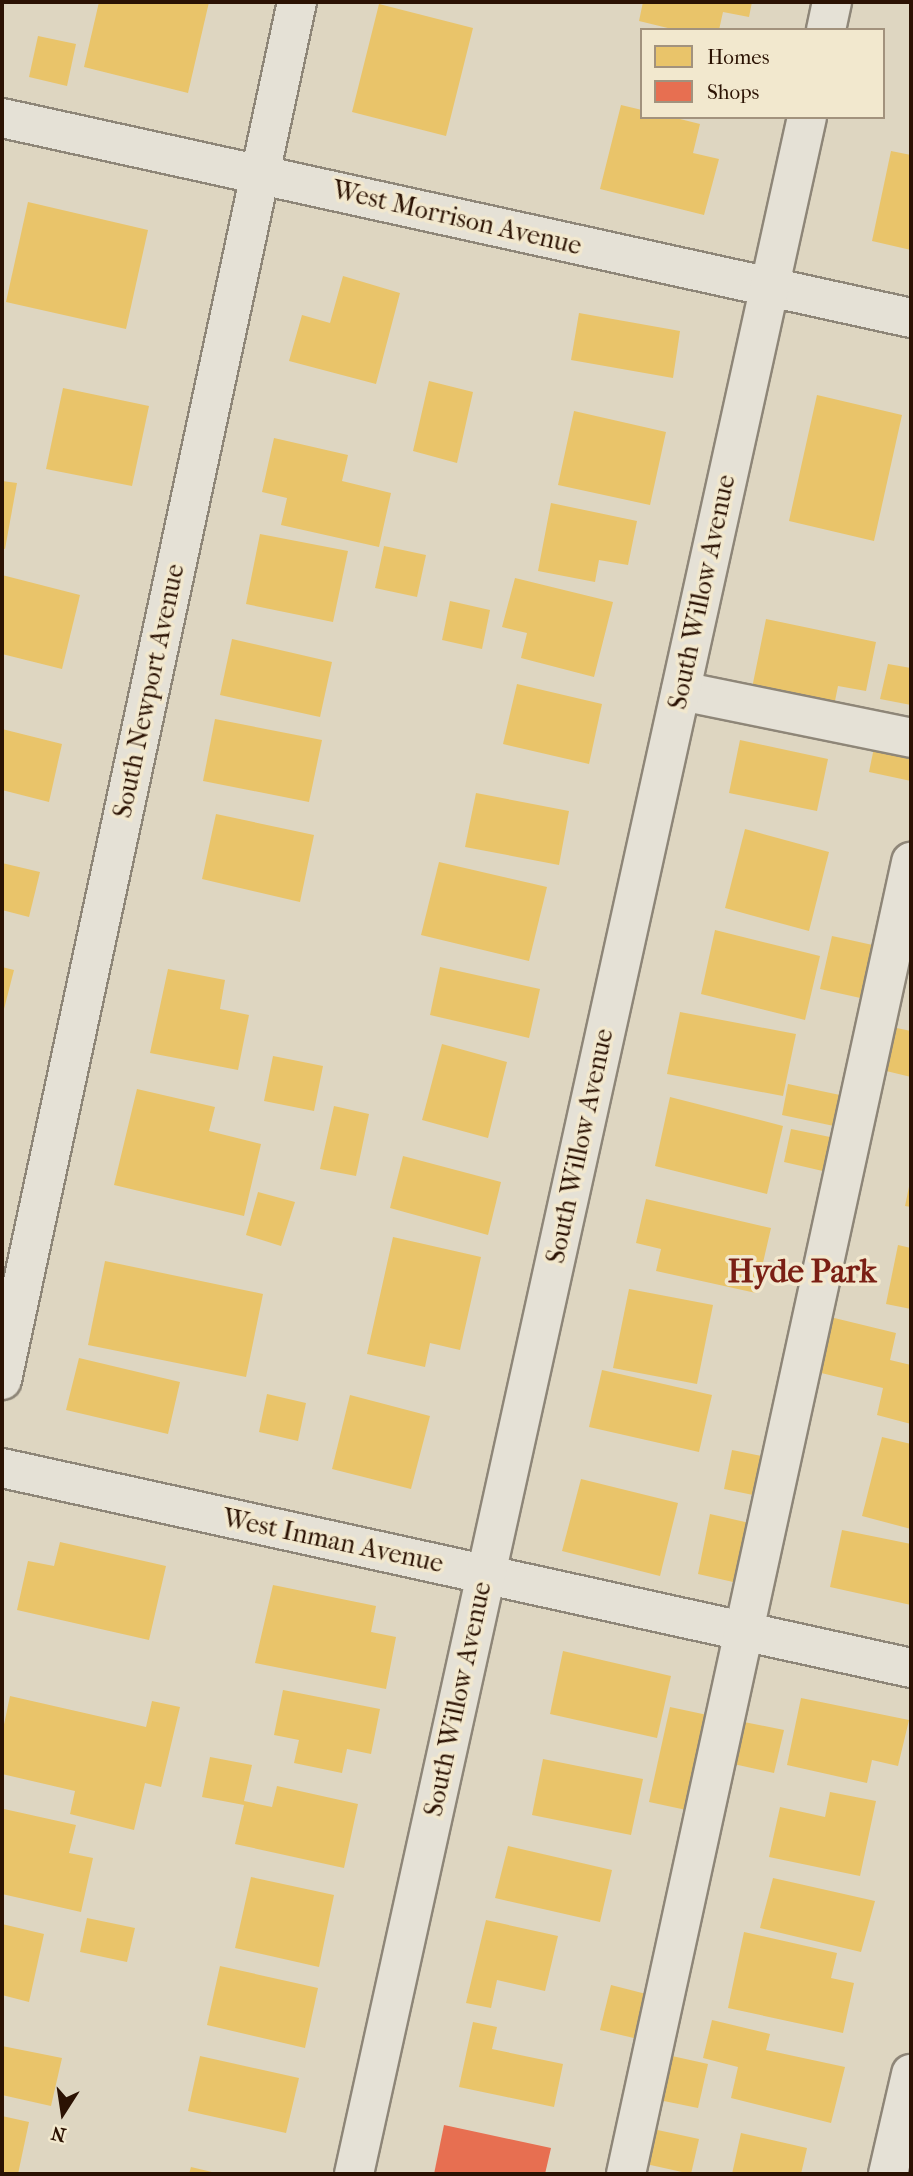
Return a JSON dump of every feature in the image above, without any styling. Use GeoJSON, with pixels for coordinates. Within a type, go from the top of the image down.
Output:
{"type":"FeatureCollection","features":[{"type":"Feature","properties":{"kind":"street","name":"South Newport Avenue"},"geometry":{"type":"LineString","coordinates":[[2,1380],[297,2]]}},
{"type":"Feature","properties":{"kind":"street"},"geometry":{"type":"LineString","coordinates":[[826,28],[832,2]]}},
{"type":"Feature","properties":{"kind":"street","name":"West Morrison Avenue"},"geometry":{"type":"LineString","coordinates":[[2,118],[911,318]]}},
{"type":"Feature","properties":{"kind":"street","name":"South Willow Avenue"},"geometry":{"type":"LineString","coordinates":[[354,2174],[807,119]]}},
{"type":"Feature","properties":{"kind":"street"},"geometry":{"type":"LineString","coordinates":[[681,691],[911,738]]}},
{"type":"Feature","properties":{"kind":"street"},"geometry":{"type":"LineString","coordinates":[[626,2174],[911,862]]}},
{"type":"Feature","properties":{"kind":"street","name":"West Inman Avenue"},"geometry":{"type":"LineString","coordinates":[[2,1468],[911,1668]]}},
{"type":"Feature","properties":{"kind":"street"},"geometry":{"type":"LineString","coordinates":[[888,2174],[911,2074]]}},
{"type":"Feature","properties":{"kind":"building: Homes"},"geometry":{"type":"Polygon","coordinates":[[[99,2],[209,2],[188,93],[84,67],[99,2]]]}},
{"type":"Feature","properties":{"kind":"building: Homes"},"geometry":{"type":"Polygon","coordinates":[[[643,2],[752,2],[749,17],[723,12],[719,28],[668,28],[639,21],[643,2]]]}},
{"type":"Feature","properties":{"kind":"building: Homes"},"geometry":{"type":"Polygon","coordinates":[[[379,4],[473,28],[446,136],[352,112],[379,4]]]}},
{"type":"Feature","properties":{"kind":"building: Homes"},"geometry":{"type":"Polygon","coordinates":[[[38,36],[76,44],[67,86],[29,77],[38,36]]]}},
{"type":"Feature","properties":{"kind":"building: Homes"},"geometry":{"type":"Polygon","coordinates":[[[621,105],[640,110],[640,119],[680,119],[700,124],[693,153],[719,159],[704,215],[600,189],[621,105]]]}},
{"type":"Feature","properties":{"kind":"building: Homes"},"geometry":{"type":"Polygon","coordinates":[[[891,151],[911,155],[911,250],[872,241],[891,151]]]}},
{"type":"Feature","properties":{"kind":"building: Homes"},"geometry":{"type":"Polygon","coordinates":[[[28,202],[148,230],[126,329],[6,302],[28,202]]]}},
{"type":"Feature","properties":{"kind":"building: Homes"},"geometry":{"type":"Polygon","coordinates":[[[343,276],[400,293],[376,384],[289,361],[302,315],[330,323],[343,276]]]}},
{"type":"Feature","properties":{"kind":"building: Homes"},"geometry":{"type":"Polygon","coordinates":[[[579,313],[680,331],[673,378],[571,360],[579,313]]]}},
{"type":"Feature","properties":{"kind":"building: Homes"},"geometry":{"type":"Polygon","coordinates":[[[429,381],[473,392],[457,463],[413,451],[429,381]]]}},
{"type":"Feature","properties":{"kind":"building: Homes"},"geometry":{"type":"Polygon","coordinates":[[[63,388],[149,406],[132,486],[46,469],[63,388]]]}},
{"type":"Feature","properties":{"kind":"building: Homes"},"geometry":{"type":"Polygon","coordinates":[[[817,395],[902,415],[874,541],[789,521],[817,395]]]}},
{"type":"Feature","properties":{"kind":"building: Homes"},"geometry":{"type":"Polygon","coordinates":[[[574,411],[666,432],[650,505],[558,485],[574,411]]]}},
{"type":"Feature","properties":{"kind":"building: Homes"},"geometry":{"type":"Polygon","coordinates":[[[274,438],[348,455],[342,481],[391,493],[379,547],[281,525],[287,498],[262,492],[274,438]]]}},
{"type":"Feature","properties":{"kind":"building: Homes"},"geometry":{"type":"Polygon","coordinates":[[[2,481],[17,483],[5,549],[2,548],[2,481]]]}},
{"type":"Feature","properties":{"kind":"building: Homes"},"geometry":{"type":"Polygon","coordinates":[[[551,503],[637,521],[628,565],[599,560],[595,582],[538,571],[551,503]]]}},
{"type":"Feature","properties":{"kind":"building: Homes"},"geometry":{"type":"Polygon","coordinates":[[[260,534],[348,551],[333,622],[246,604],[260,534]]]}},
{"type":"Feature","properties":{"kind":"building: Homes"},"geometry":{"type":"Polygon","coordinates":[[[384,546],[426,555],[417,597],[375,588],[384,546]]]}},
{"type":"Feature","properties":{"kind":"building: Homes"},"geometry":{"type":"Polygon","coordinates":[[[2,575],[80,595],[62,669],[2,654],[2,575]]]}},
{"type":"Feature","properties":{"kind":"building: Homes"},"geometry":{"type":"Polygon","coordinates":[[[515,578],[613,602],[594,677],[521,658],[527,633],[502,627],[515,578]]]}},
{"type":"Feature","properties":{"kind":"building: Homes"},"geometry":{"type":"Polygon","coordinates":[[[450,601],[490,610],[482,649],[442,640],[450,601]]]}},
{"type":"Feature","properties":{"kind":"building: Homes"},"geometry":{"type":"Polygon","coordinates":[[[766,619],[876,642],[866,691],[838,686],[833,711],[751,693],[766,619]]]}},
{"type":"Feature","properties":{"kind":"building: Homes"},"geometry":{"type":"Polygon","coordinates":[[[232,639],[332,662],[320,717],[220,695],[232,639]]]}},
{"type":"Feature","properties":{"kind":"building: Homes"},"geometry":{"type":"Polygon","coordinates":[[[888,664],[911,668],[911,705],[880,699],[888,664]]]}},
{"type":"Feature","properties":{"kind":"building: Homes"},"geometry":{"type":"Polygon","coordinates":[[[517,684],[602,704],[589,764],[503,744],[517,684]]]}},
{"type":"Feature","properties":{"kind":"building: Homes"},"geometry":{"type":"Polygon","coordinates":[[[215,719],[322,740],[309,802],[203,781],[215,719]]]}},
{"type":"Feature","properties":{"kind":"building: Homes"},"geometry":{"type":"Polygon","coordinates":[[[2,729],[62,744],[49,802],[2,790],[2,729]]]}},
{"type":"Feature","properties":{"kind":"building: Homes"},"geometry":{"type":"Polygon","coordinates":[[[876,738],[911,746],[911,781],[869,772],[876,738]]]}},
{"type":"Feature","properties":{"kind":"building: Homes"},"geometry":{"type":"Polygon","coordinates":[[[740,740],[828,759],[817,811],[729,793],[740,740]]]}},
{"type":"Feature","properties":{"kind":"building: Homes"},"geometry":{"type":"Polygon","coordinates":[[[476,793],[569,811],[559,865],[465,847],[476,793]]]}},
{"type":"Feature","properties":{"kind":"building: Homes"},"geometry":{"type":"Polygon","coordinates":[[[216,814],[314,835],[300,902],[202,879],[216,814]]]}},
{"type":"Feature","properties":{"kind":"building: Homes"},"geometry":{"type":"Polygon","coordinates":[[[745,829],[829,852],[809,931],[725,908],[745,829]]]}},
{"type":"Feature","properties":{"kind":"building: Homes"},"geometry":{"type":"Polygon","coordinates":[[[439,862],[547,887],[529,961],[421,935],[439,862]]]}},
{"type":"Feature","properties":{"kind":"building: Homes"},"geometry":{"type":"Polygon","coordinates":[[[2,863],[40,872],[29,917],[2,910],[2,863]]]}},
{"type":"Feature","properties":{"kind":"building: Homes"},"geometry":{"type":"Polygon","coordinates":[[[715,930],[820,956],[805,1020],[701,994],[715,930]]]}},
{"type":"Feature","properties":{"kind":"building: Homes"},"geometry":{"type":"Polygon","coordinates":[[[832,936],[877,946],[865,999],[820,989],[832,936]]]}},
{"type":"Feature","properties":{"kind":"building: Homes"},"geometry":{"type":"Polygon","coordinates":[[[2,967],[14,970],[3,1013],[2,1013],[2,967]]]}},
{"type":"Feature","properties":{"kind":"building: Homes"},"geometry":{"type":"Polygon","coordinates":[[[440,967],[540,989],[529,1038],[430,1015],[440,967]]]}},
{"type":"Feature","properties":{"kind":"building: Homes"},"geometry":{"type":"Polygon","coordinates":[[[168,969],[225,980],[220,1009],[249,1015],[238,1070],[150,1053],[168,969]]]}},
{"type":"Feature","properties":{"kind":"building: Homes"},"geometry":{"type":"Polygon","coordinates":[[[680,1012],[796,1034],[783,1096],[667,1074],[680,1012]]]}},
{"type":"Feature","properties":{"kind":"building: Homes"},"geometry":{"type":"Polygon","coordinates":[[[887,1026],[911,1031],[911,1077],[878,1069],[887,1026]]]}},
{"type":"Feature","properties":{"kind":"building: Homes"},"geometry":{"type":"Polygon","coordinates":[[[442,1044],[507,1062],[488,1138],[422,1120],[442,1044]]]}},
{"type":"Feature","properties":{"kind":"building: Homes"},"geometry":{"type":"Polygon","coordinates":[[[273,1056],[323,1066],[314,1111],[264,1101],[273,1056]]]}},
{"type":"Feature","properties":{"kind":"building: Homes"},"geometry":{"type":"Polygon","coordinates":[[[788,1084],[840,1095],[834,1126],[782,1115],[788,1084]]]}},
{"type":"Feature","properties":{"kind":"building: Homes"},"geometry":{"type":"Polygon","coordinates":[[[137,1089],[215,1107],[209,1131],[261,1144],[244,1216],[114,1185],[137,1089]]]}},
{"type":"Feature","properties":{"kind":"building: Homes"},"geometry":{"type":"Polygon","coordinates":[[[670,1097],[783,1126],[767,1194],[655,1166],[670,1097]]]}},
{"type":"Feature","properties":{"kind":"building: Homes"},"geometry":{"type":"Polygon","coordinates":[[[334,1106],[369,1114],[356,1176],[320,1169],[334,1106]]]}},
{"type":"Feature","properties":{"kind":"building: Homes"},"geometry":{"type":"Polygon","coordinates":[[[791,1129],[835,1138],[827,1172],[784,1162],[791,1129]]]}},
{"type":"Feature","properties":{"kind":"building: Homes"},"geometry":{"type":"Polygon","coordinates":[[[403,1156],[501,1182],[488,1235],[390,1208],[403,1156]]]}},
{"type":"Feature","properties":{"kind":"building: Homes"},"geometry":{"type":"Polygon","coordinates":[[[911,1182],[911,1207],[905,1206],[911,1182]]]}},
{"type":"Feature","properties":{"kind":"building: Homes"},"geometry":{"type":"Polygon","coordinates":[[[258,1192],[295,1202],[281,1246],[246,1235],[258,1192]]]}},
{"type":"Feature","properties":{"kind":"building: Homes"},"geometry":{"type":"Polygon","coordinates":[[[646,1199],[771,1228],[756,1293],[656,1271],[661,1249],[636,1243],[646,1199]]]}},
{"type":"Feature","properties":{"kind":"building: Homes"},"geometry":{"type":"Polygon","coordinates":[[[393,1237],[481,1257],[460,1350],[430,1343],[425,1367],[367,1354],[393,1237]]]}},
{"type":"Feature","properties":{"kind":"building: Homes"},"geometry":{"type":"Polygon","coordinates":[[[898,1245],[911,1248],[911,1309],[886,1304],[898,1245]]]}},
{"type":"Feature","properties":{"kind":"building: Homes"},"geometry":{"type":"Polygon","coordinates":[[[105,1261],[263,1294],[246,1377],[88,1345],[105,1261]]]}},
{"type":"Feature","properties":{"kind":"building: Homes"},"geometry":{"type":"Polygon","coordinates":[[[629,1289],[713,1305],[697,1384],[613,1368],[629,1289]]]}},
{"type":"Feature","properties":{"kind":"building: Homes"},"geometry":{"type":"Polygon","coordinates":[[[822,1315],[896,1333],[890,1360],[911,1365],[911,1424],[877,1415],[883,1388],[809,1370],[822,1315]]]}},
{"type":"Feature","properties":{"kind":"building: Homes"},"geometry":{"type":"Polygon","coordinates":[[[79,1358],[180,1382],[168,1434],[66,1410],[79,1358]]]}},
{"type":"Feature","properties":{"kind":"building: Homes"},"geometry":{"type":"Polygon","coordinates":[[[602,1370],[712,1395],[699,1452],[589,1427],[602,1370]]]}},
{"type":"Feature","properties":{"kind":"building: Homes"},"geometry":{"type":"Polygon","coordinates":[[[267,1394],[306,1403],[298,1441],[259,1432],[267,1394]]]}},
{"type":"Feature","properties":{"kind":"building: Homes"},"geometry":{"type":"Polygon","coordinates":[[[350,1395],[430,1416],[411,1489],[332,1469],[350,1395]]]}},
{"type":"Feature","properties":{"kind":"building: Homes"},"geometry":{"type":"Polygon","coordinates":[[[882,1437],[911,1444],[911,1529],[862,1516],[882,1437]]]}},
{"type":"Feature","properties":{"kind":"building: Homes"},"geometry":{"type":"Polygon","coordinates":[[[732,1450],[766,1457],[758,1496],[724,1489],[732,1450]]]}},
{"type":"Feature","properties":{"kind":"building: Homes"},"geometry":{"type":"Polygon","coordinates":[[[581,1479],[678,1503],[660,1576],[562,1551],[581,1479]]]}},
{"type":"Feature","properties":{"kind":"building: Homes"},"geometry":{"type":"Polygon","coordinates":[[[710,1514],[754,1524],[742,1584],[698,1574],[710,1514]]]}},
{"type":"Feature","properties":{"kind":"building: Homes"},"geometry":{"type":"Polygon","coordinates":[[[842,1530],[911,1544],[911,1605],[830,1587],[842,1530]]]}},
{"type":"Feature","properties":{"kind":"building: Homes"},"geometry":{"type":"Polygon","coordinates":[[[60,1542],[166,1566],[149,1640],[17,1610],[28,1561],[54,1566],[60,1542]]]}},
{"type":"Feature","properties":{"kind":"building: Homes"},"geometry":{"type":"Polygon","coordinates":[[[273,1585],[376,1606],[371,1632],[396,1637],[386,1689],[255,1663],[273,1585]]]}},
{"type":"Feature","properties":{"kind":"building: Homes"},"geometry":{"type":"Polygon","coordinates":[[[563,1651],[671,1676],[657,1738],[550,1714],[563,1651]]]}},
{"type":"Feature","properties":{"kind":"building: Homes"},"geometry":{"type":"Polygon","coordinates":[[[283,1690],[380,1709],[371,1754],[347,1749],[342,1773],[294,1763],[299,1740],[274,1735],[283,1690]]]}},
{"type":"Feature","properties":{"kind":"building: Homes"},"geometry":{"type":"Polygon","coordinates":[[[10,1696],[146,1727],[152,1701],[180,1707],[161,1787],[145,1783],[134,1830],[70,1814],[75,1791],[2,1774],[2,1734],[10,1696]]]}},
{"type":"Feature","properties":{"kind":"building: Homes"},"geometry":{"type":"Polygon","coordinates":[[[801,1698],[909,1720],[898,1766],[872,1760],[867,1783],[787,1765],[801,1698]]]}},
{"type":"Feature","properties":{"kind":"building: Homes"},"geometry":{"type":"Polygon","coordinates":[[[670,1707],[712,1716],[691,1811],[649,1802],[670,1707]]]}},
{"type":"Feature","properties":{"kind":"building: Homes"},"geometry":{"type":"Polygon","coordinates":[[[739,1721],[784,1730],[774,1773],[729,1763],[739,1721]]]}},
{"type":"Feature","properties":{"kind":"building: Homes"},"geometry":{"type":"Polygon","coordinates":[[[210,1757],[252,1765],[244,1801],[272,1807],[277,1786],[358,1804],[344,1868],[235,1844],[244,1805],[202,1797],[210,1757]]]}},
{"type":"Feature","properties":{"kind":"building: Homes"},"geometry":{"type":"Polygon","coordinates":[[[543,1759],[643,1779],[631,1835],[532,1815],[543,1759]]]}},
{"type":"Feature","properties":{"kind":"building: Homes"},"geometry":{"type":"Polygon","coordinates":[[[830,1792],[876,1801],[860,1876],[769,1857],[780,1807],[825,1817],[830,1792]]]}},
{"type":"Feature","properties":{"kind":"building: Homes"},"geometry":{"type":"Polygon","coordinates":[[[4,1809],[76,1825],[69,1853],[93,1858],[81,1912],[2,1894],[4,1809]]]}},
{"type":"Feature","properties":{"kind":"building: Homes"},"geometry":{"type":"Polygon","coordinates":[[[508,1846],[612,1870],[600,1922],[495,1898],[508,1846]]]}},
{"type":"Feature","properties":{"kind":"building: Homes"},"geometry":{"type":"Polygon","coordinates":[[[251,1877],[334,1895],[319,1967],[235,1948],[251,1877]]]}},
{"type":"Feature","properties":{"kind":"building: Homes"},"geometry":{"type":"Polygon","coordinates":[[[773,1878],[875,1901],[861,1952],[760,1928],[773,1878]]]}},
{"type":"Feature","properties":{"kind":"building: Homes"},"geometry":{"type":"Polygon","coordinates":[[[87,1918],[135,1928],[127,1962],[80,1952],[87,1918]]]}},
{"type":"Feature","properties":{"kind":"building: Homes"},"geometry":{"type":"Polygon","coordinates":[[[486,1920],[558,1936],[545,1991],[497,1980],[491,2008],[466,2003],[486,1920]]]}},
{"type":"Feature","properties":{"kind":"building: Homes"},"geometry":{"type":"Polygon","coordinates":[[[2,1924],[44,1934],[29,2002],[2,1995],[2,1924]]]}},
{"type":"Feature","properties":{"kind":"building: Homes"},"geometry":{"type":"Polygon","coordinates":[[[744,1932],[837,1953],[831,1978],[854,1983],[843,2033],[728,2008],[744,1932]]]}},
{"type":"Feature","properties":{"kind":"building: Homes"},"geometry":{"type":"Polygon","coordinates":[[[220,1966],[318,1988],[305,2048],[207,2025],[220,1966]]]}},
{"type":"Feature","properties":{"kind":"building: Homes"},"geometry":{"type":"Polygon","coordinates":[[[611,1985],[650,1995],[638,2039],[600,2030],[611,1985]]]}},
{"type":"Feature","properties":{"kind":"building: Homes"},"geometry":{"type":"Polygon","coordinates":[[[712,2020],[770,2034],[766,2050],[845,2067],[831,2123],[731,2098],[738,2067],[703,2058],[712,2020]]]}},
{"type":"Feature","properties":{"kind":"building: Homes"},"geometry":{"type":"Polygon","coordinates":[[[473,2022],[497,2027],[492,2049],[563,2064],[554,2107],[459,2087],[473,2022]]]}},
{"type":"Feature","properties":{"kind":"building: Homes"},"geometry":{"type":"Polygon","coordinates":[[[2,2046],[62,2058],[51,2106],[2,2095],[2,2046]]]}},
{"type":"Feature","properties":{"kind":"building: Homes"},"geometry":{"type":"Polygon","coordinates":[[[663,2054],[708,2064],[698,2108],[654,2099],[663,2054]]]}},
{"type":"Feature","properties":{"kind":"building: Homes"},"geometry":{"type":"Polygon","coordinates":[[[200,2056],[299,2078],[286,2133],[188,2111],[200,2056]]]}},
{"type":"Feature","properties":{"kind":"building: Homes"},"geometry":{"type":"Polygon","coordinates":[[[2,2116],[29,2122],[18,2174],[2,2174],[2,2116]]]}},
{"type":"Feature","properties":{"kind":"building: Homes"},"geometry":{"type":"Polygon","coordinates":[[[653,2129],[699,2139],[691,2174],[646,2164],[653,2129]]]}},
{"type":"Feature","properties":{"kind":"building: Homes"},"geometry":{"type":"Polygon","coordinates":[[[741,2133],[807,2148],[801,2174],[732,2174],[741,2133]]]}},
{"type":"Feature","properties":{"kind":"building: Homes"},"geometry":{"type":"Polygon","coordinates":[[[191,2167],[216,2173],[216,2174],[189,2174],[191,2167]]]}},
{"type":"Feature","properties":{"kind":"building: Shops"},"geometry":{"type":"Polygon","coordinates":[[[444,2125],[551,2148],[545,2174],[434,2174],[444,2125]]]}},
{"type":"Feature","properties":{"kind":"district","name":"Hyde Park"},"geometry":{"type":"Point","coordinates":[802,1272]}}]}
